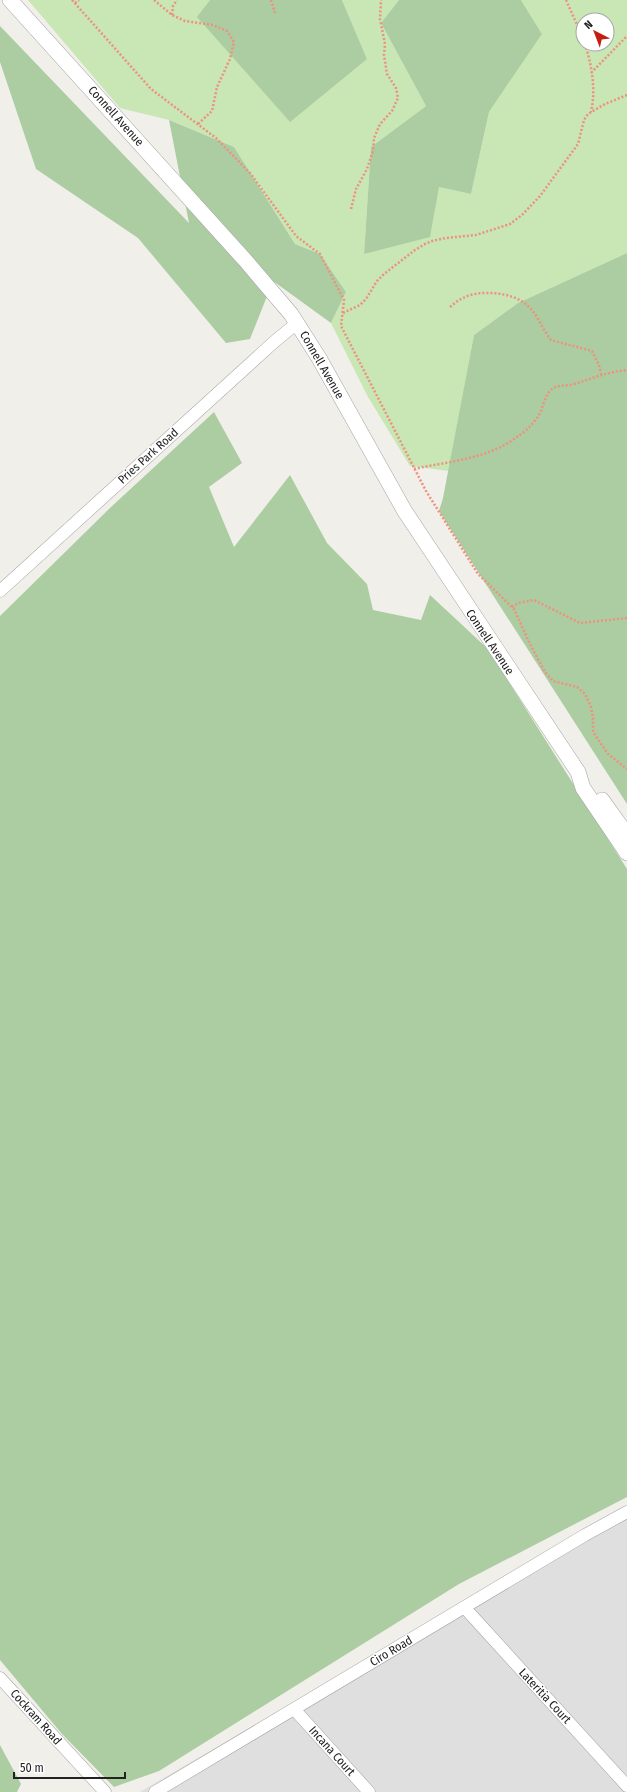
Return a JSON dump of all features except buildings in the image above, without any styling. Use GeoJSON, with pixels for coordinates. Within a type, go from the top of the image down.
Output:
{"type":"FeatureCollection","features":[{"type":"Feature","properties":{"kind":"street","name":"Connell Avenue"},"geometry":{"type":"LineString","coordinates":[[10,0],[245,260],[297,323],[319,358],[404,510],[578,772],[588,781],[627,836]]}},
{"type":"Feature","properties":{"kind":"street","name":"Pries Park Road"},"geometry":{"type":"LineString","coordinates":[[0,591],[274,342],[297,323]]}},
{"type":"Feature","properties":{"kind":"street","name":"Connell Avenue"},"geometry":{"type":"LineString","coordinates":[[578,772],[583,788],[627,853]]}},
{"type":"Feature","properties":{"kind":"street","name":"Ciro Road"},"geometry":{"type":"LineString","coordinates":[[155,1792],[585,1534],[627,1512]]}},
{"type":"Feature","properties":{"kind":"street","name":"Lateritia Court"},"geometry":{"type":"LineString","coordinates":[[464,1607],[627,1786]]}},
{"type":"Feature","properties":{"kind":"street","name":"Cockram Road"},"geometry":{"type":"LineString","coordinates":[[0,1678],[104,1792]]}},
{"type":"Feature","properties":{"kind":"street","name":"Incana Court"},"geometry":{"type":"LineString","coordinates":[[294,1709],[370,1792]]}},
{"type":"Feature","properties":{"kind":"path"},"geometry":{"type":"LineString","coordinates":[[72,0],[151,89],[216,138],[250,173],[296,236],[320,254],[344,300],[340,326],[414,469],[478,574],[512,607],[528,642],[545,672],[553,681],[577,687],[585,694],[591,707],[593,732],[608,754],[627,769]]}},
{"type":"Feature","properties":{"kind":"path"},"geometry":{"type":"LineString","coordinates":[[75,3],[79,0]]}},
{"type":"Feature","properties":{"kind":"path"},"geometry":{"type":"LineString","coordinates":[[154,0],[172,15],[185,20],[213,25],[227,31],[234,42],[230,58],[217,87],[212,111],[198,124]]}},
{"type":"Feature","properties":{"kind":"path"},"geometry":{"type":"LineString","coordinates":[[172,15],[173,6],[177,0]]}},
{"type":"Feature","properties":{"kind":"path"},"geometry":{"type":"LineString","coordinates":[[271,0],[275,13]]}},
{"type":"Feature","properties":{"kind":"path"},"geometry":{"type":"LineString","coordinates":[[351,209],[356,189],[367,168],[373,151],[374,138],[380,124],[392,111],[398,98],[396,88],[387,74],[384,55],[385,44],[380,19],[381,0]]}},
{"type":"Feature","properties":{"kind":"path"},"geometry":{"type":"LineString","coordinates":[[566,0],[575,20]]}},
{"type":"Feature","properties":{"kind":"path"},"geometry":{"type":"LineString","coordinates":[[591,72],[627,36]]}},
{"type":"Feature","properties":{"kind":"path"},"geometry":{"type":"LineString","coordinates":[[587,52],[591,72],[594,100],[591,113]]}},
{"type":"Feature","properties":{"kind":"path"},"geometry":{"type":"LineString","coordinates":[[343,313],[360,306],[377,281],[384,274],[420,247],[432,241],[476,235],[494,230],[510,224],[522,215],[540,196],[578,144],[584,120],[591,113],[616,99],[627,95]]}},
{"type":"Feature","properties":{"kind":"path"},"geometry":{"type":"LineString","coordinates":[[450,307],[463,298],[479,293],[497,293],[512,297],[528,305],[551,340],[592,351],[599,365],[601,374]]}},
{"type":"Feature","properties":{"kind":"path"},"geometry":{"type":"LineString","coordinates":[[414,469],[463,460],[499,448],[526,431],[535,422],[549,392],[554,388],[560,385],[574,384],[601,374],[627,370]]}},
{"type":"Feature","properties":{"kind":"path"},"geometry":{"type":"LineString","coordinates":[[512,607],[518,603],[534,600],[580,623],[627,618]]}},
{"type":"Feature","properties":{"kind":"shaded area"},"geometry":{"type":"Polygon","coordinates":[[[627,1506],[627,1792],[140,1792],[627,1506]]]}},
{"type":"Feature","properties":{"kind":"green space"},"geometry":{"type":"Polygon","coordinates":[[[28,0],[210,0],[198,17],[367,59],[342,0],[399,0],[381,23],[426,106],[371,147],[364,254],[439,187],[471,194],[489,112],[542,34],[521,0],[627,0],[627,253],[518,303],[474,335],[449,471],[410,466],[368,397],[331,323],[346,292],[320,254],[295,244],[234,147],[169,120],[120,108],[28,0]]]}},
{"type":"Feature","properties":{"kind":"green space"},"geometry":{"type":"Polygon","coordinates":[[[210,0],[342,0],[367,59],[290,122],[197,17],[210,0]]]}},
{"type":"Feature","properties":{"kind":"green space"},"geometry":{"type":"Polygon","coordinates":[[[399,0],[521,0],[542,34],[489,112],[471,194],[439,187],[430,237],[364,254],[371,147],[426,106],[381,23],[399,0]]]}},
{"type":"Feature","properties":{"kind":"green space"},"geometry":{"type":"Polygon","coordinates":[[[0,26],[189,223],[169,120],[234,147],[295,244],[320,254],[346,292],[331,323],[273,281],[250,339],[226,343],[138,238],[36,169],[0,62],[0,26]]]}},
{"type":"Feature","properties":{"kind":"green space"},"geometry":{"type":"Polygon","coordinates":[[[627,253],[627,804],[439,511],[443,498],[474,335],[518,303],[627,253]]]}},
{"type":"Feature","properties":{"kind":"green space"},"geometry":{"type":"Polygon","coordinates":[[[214,412],[242,463],[209,487],[234,547],[290,475],[327,543],[367,584],[373,610],[421,620],[430,595],[488,649],[627,869],[627,1497],[459,1584],[159,1771],[114,1787],[62,1734],[0,1660],[0,616],[111,507],[214,412]]]}},
{"type":"Feature","properties":{"kind":"green space"},"geometry":{"type":"Polygon","coordinates":[[[0,1745],[21,1784],[17,1792],[0,1792],[0,1745]]]}}]}
